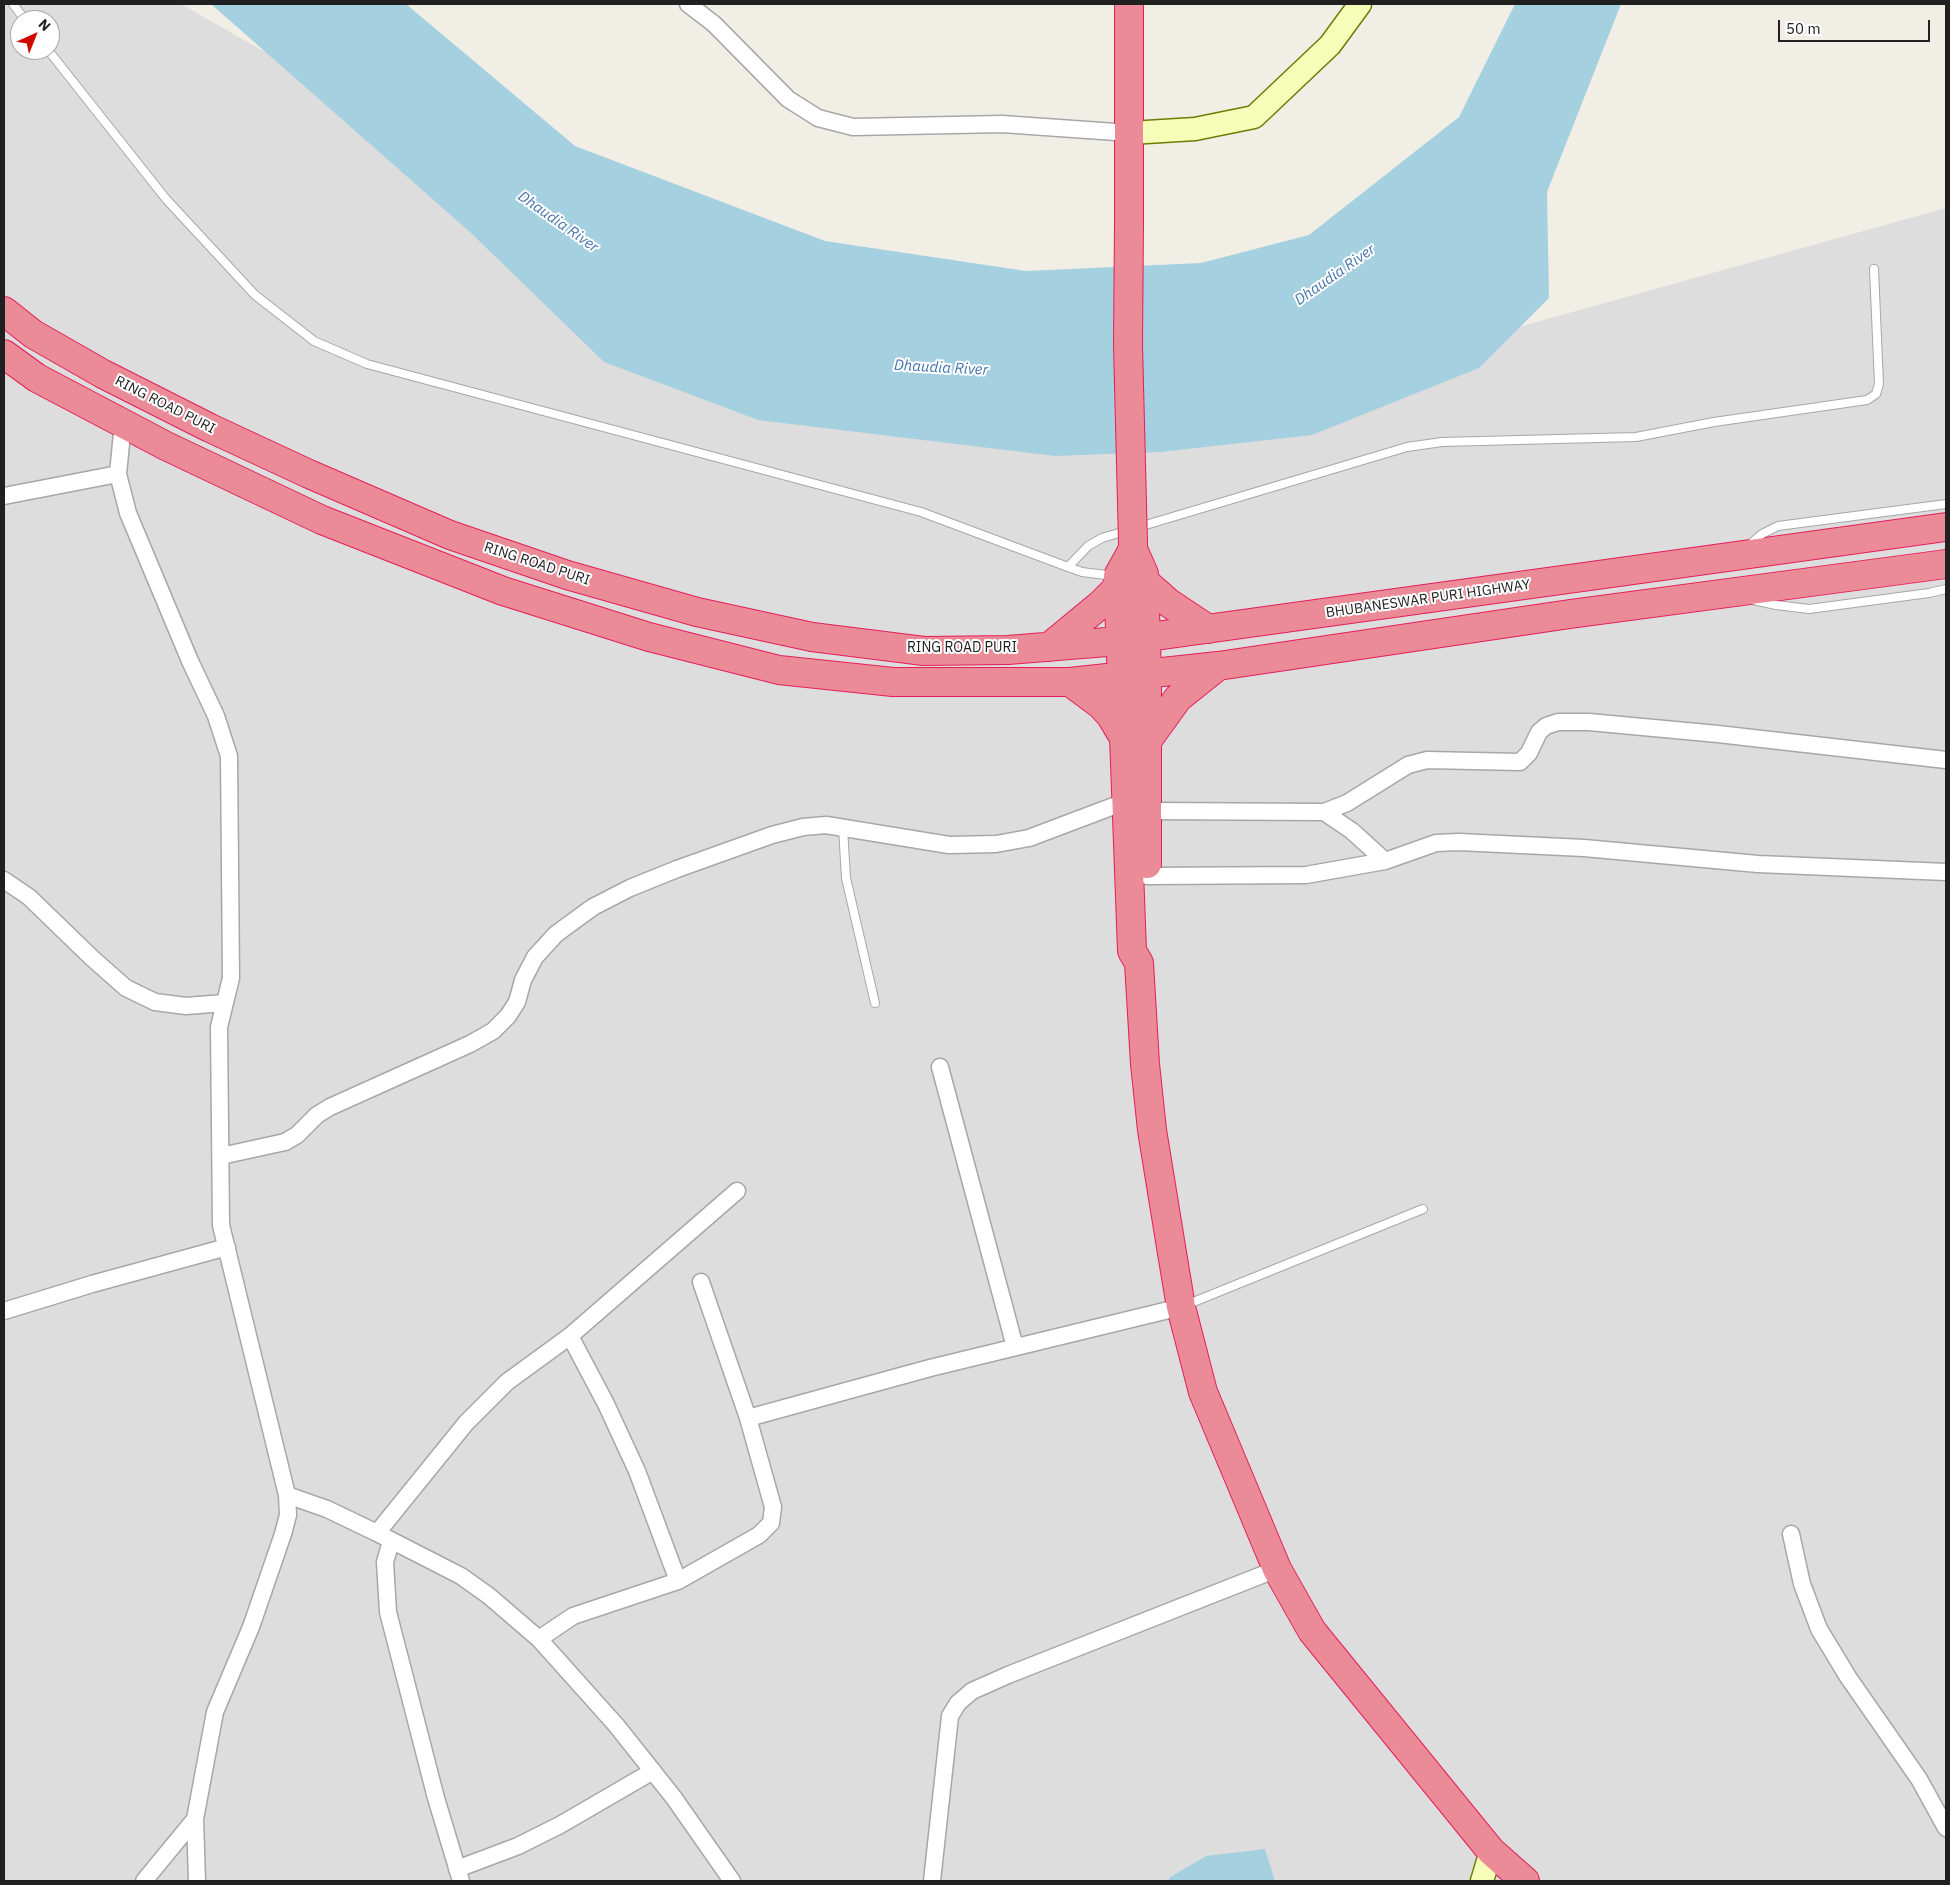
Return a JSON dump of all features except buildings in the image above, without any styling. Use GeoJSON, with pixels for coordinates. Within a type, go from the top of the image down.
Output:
{"type":"FeatureCollection","features":[{"type":"Feature","properties":{"kind":"highway"},"geometry":{"type":"LineString","coordinates":[[1049,647],[1127,581],[1144,574],[1133,546],[1128,355],[1130,133],[1128,4]]}},
{"type":"Feature","properties":{"kind":"highway","name":"RING ROAD PURI"},"geometry":{"type":"LineString","coordinates":[[4,311],[33,334],[103,374],[228,437],[450,535],[568,575],[697,612],[812,636],[924,651],[1049,647],[1119,641]]}},
{"type":"Feature","properties":{"kind":"highway"},"geometry":{"type":"LineString","coordinates":[[4,354],[37,378],[123,423],[322,520],[503,591],[649,637],[779,670],[893,682],[1070,682],[1218,666],[1561,615],[1946,564]]}},
{"type":"Feature","properties":{"kind":"highway","name":"BHUBANESWAR PURI HIGHWAY"},"geometry":{"type":"LineString","coordinates":[[1119,641],[1946,527]]}},
{"type":"Feature","properties":{"kind":"highway"},"geometry":{"type":"LineString","coordinates":[[1127,581],[1169,603],[1208,629]]}},
{"type":"Feature","properties":{"kind":"highway"},"geometry":{"type":"LineString","coordinates":[[1127,581],[1146,638],[1134,675],[1137,806],[1132,950],[1139,963],[1145,1064],[1152,1130],[1181,1307],[1202,1392],[1277,1570],[1312,1631],[1491,1850],[1525,1881]]}},
{"type":"Feature","properties":{"kind":"highway"},"geometry":{"type":"LineString","coordinates":[[1127,581],[1119,641],[1134,675]]}},
{"type":"Feature","properties":{"kind":"highway"},"geometry":{"type":"LineString","coordinates":[[1135,740],[1178,698],[1218,666]]}},
{"type":"Feature","properties":{"kind":"highway"},"geometry":{"type":"LineString","coordinates":[[1070,682],[1101,705],[1135,740]]}},
{"type":"Feature","properties":{"kind":"highway"},"geometry":{"type":"LineString","coordinates":[[1137,806],[1147,876],[1148,950],[1139,963]]}},
{"type":"Feature","properties":{"kind":"street"},"geometry":{"type":"LineString","coordinates":[[688,4],[714,24],[788,99],[818,118],[853,128],[1002,124],[1130,133],[1194,129],[1254,117],[1330,45],[1360,4]]}},
{"type":"Feature","properties":{"kind":"street"},"geometry":{"type":"LineString","coordinates":[[123,423],[118,474],[128,513],[190,661],[216,716],[229,756],[231,978],[219,1027],[221,1225],[287,1495],[288,1515],[283,1534],[251,1627],[214,1712],[195,1819],[197,1881]]}},
{"type":"Feature","properties":{"kind":"street"},"geometry":{"type":"LineString","coordinates":[[4,496],[118,474]]}},
{"type":"Feature","properties":{"kind":"street"},"geometry":{"type":"LineString","coordinates":[[221,1156],[285,1142],[297,1135],[316,1115],[330,1107],[470,1044],[493,1031],[508,1016],[517,1002],[523,980],[535,957],[556,934],[593,907],[630,888],[772,835],[802,827],[826,825],[948,845],[996,844],[1029,838],[1137,806],[1324,812],[1348,803],[1408,765],[1427,760],[1520,762],[1529,753],[1539,732],[1546,726],[1558,722],[1589,722],[1718,734],[1946,760]]}},
{"type":"Feature","properties":{"kind":"street"},"geometry":{"type":"LineString","coordinates":[[1324,812],[1352,830],[1386,861]]}},
{"type":"Feature","properties":{"kind":"street"},"geometry":{"type":"LineString","coordinates":[[1147,876],[1306,875],[1386,861],[1436,843],[1459,842],[1584,848],[1758,864],[1946,872]]}},
{"type":"Feature","properties":{"kind":"street"},"geometry":{"type":"LineString","coordinates":[[4,880],[29,897],[126,988],[155,1002],[186,1006],[224,1003]]}},
{"type":"Feature","properties":{"kind":"street"},"geometry":{"type":"LineString","coordinates":[[940,1067],[1015,1347]]}},
{"type":"Feature","properties":{"kind":"street"},"geometry":{"type":"LineString","coordinates":[[653,1771],[560,1825],[459,1875],[388,1612],[384,1537],[466,1423],[489,1399],[507,1382],[570,1336],[737,1191]]}},
{"type":"Feature","properties":{"kind":"street"},"geometry":{"type":"LineString","coordinates":[[4,1311],[92,1284],[227,1247]]}},
{"type":"Feature","properties":{"kind":"street"},"geometry":{"type":"LineString","coordinates":[[539,1639],[573,1616],[678,1581],[759,1535],[771,1523],[773,1508],[748,1418],[701,1282]]}},
{"type":"Feature","properties":{"kind":"street"},"geometry":{"type":"LineString","coordinates":[[748,1418],[1015,1347],[1181,1307]]}},
{"type":"Feature","properties":{"kind":"street"},"geometry":{"type":"LineString","coordinates":[[570,1336],[606,1404],[637,1470],[678,1581]]}},
{"type":"Feature","properties":{"kind":"street"},"geometry":{"type":"LineString","coordinates":[[287,1495],[327,1509],[461,1576],[489,1596],[539,1639],[616,1725],[653,1771],[732,1881]]}},
{"type":"Feature","properties":{"kind":"street"},"geometry":{"type":"LineString","coordinates":[[1791,1534],[1802,1584],[1818,1629],[1848,1677],[1919,1779],[1946,1828]]}},
{"type":"Feature","properties":{"kind":"street"},"geometry":{"type":"LineString","coordinates":[[932,1881],[950,1716],[958,1703],[972,1691],[1008,1675],[1277,1570]]}},
{"type":"Feature","properties":{"kind":"street"},"geometry":{"type":"LineString","coordinates":[[144,1881],[195,1819]]}},
{"type":"Feature","properties":{"kind":"street"},"geometry":{"type":"LineString","coordinates":[[1482,1881],[1491,1850]]}},
{"type":"Feature","properties":{"kind":"lane"},"geometry":{"type":"LineString","coordinates":[[56,60],[166,199],[255,295],[314,341],[367,364],[922,512],[1082,572],[1127,581]]}},
{"type":"Feature","properties":{"kind":"lane"},"geometry":{"type":"LineString","coordinates":[[1068,567],[1088,546],[1102,538],[1407,447],[1442,442],[1636,437],[1714,422],[1867,400],[1876,394],[1879,384],[1874,269]]}},
{"type":"Feature","properties":{"kind":"lane"},"geometry":{"type":"LineString","coordinates":[[1738,556],[1762,534],[1778,526],[1946,504]]}},
{"type":"Feature","properties":{"kind":"lane"},"geometry":{"type":"LineString","coordinates":[[1728,594],[1776,605],[1809,609],[1929,594],[1946,589]]}},
{"type":"Feature","properties":{"kind":"lane"},"geometry":{"type":"LineString","coordinates":[[843,828],[846,878],[875,1003]]}},
{"type":"Feature","properties":{"kind":"lane"},"geometry":{"type":"LineString","coordinates":[[1181,1307],[1423,1209]]}},
{"type":"Feature","properties":{"kind":"shaded area"},"geometry":{"type":"Polygon","coordinates":[[[4,4],[181,4],[265,52],[1055,456],[1946,208],[1946,1881],[4,1881],[4,4]]]}},
{"type":"Feature","properties":{"kind":"water","name":"Dhaudia River"},"geometry":{"type":"Polygon","coordinates":[[[211,4],[406,4],[575,146],[825,241],[1026,271],[1201,263],[1309,235],[1459,117],[1515,4],[1621,4],[1547,192],[1549,298],[1479,368],[1312,435],[1161,452],[1055,456],[758,420],[604,362],[470,232],[211,4]]]}},
{"type":"Feature","properties":{"kind":"water"},"geometry":{"type":"Polygon","coordinates":[[[1265,1849],[1275,1881],[1169,1881],[1169,1878],[1206,1856],[1265,1849]]]}}]}
